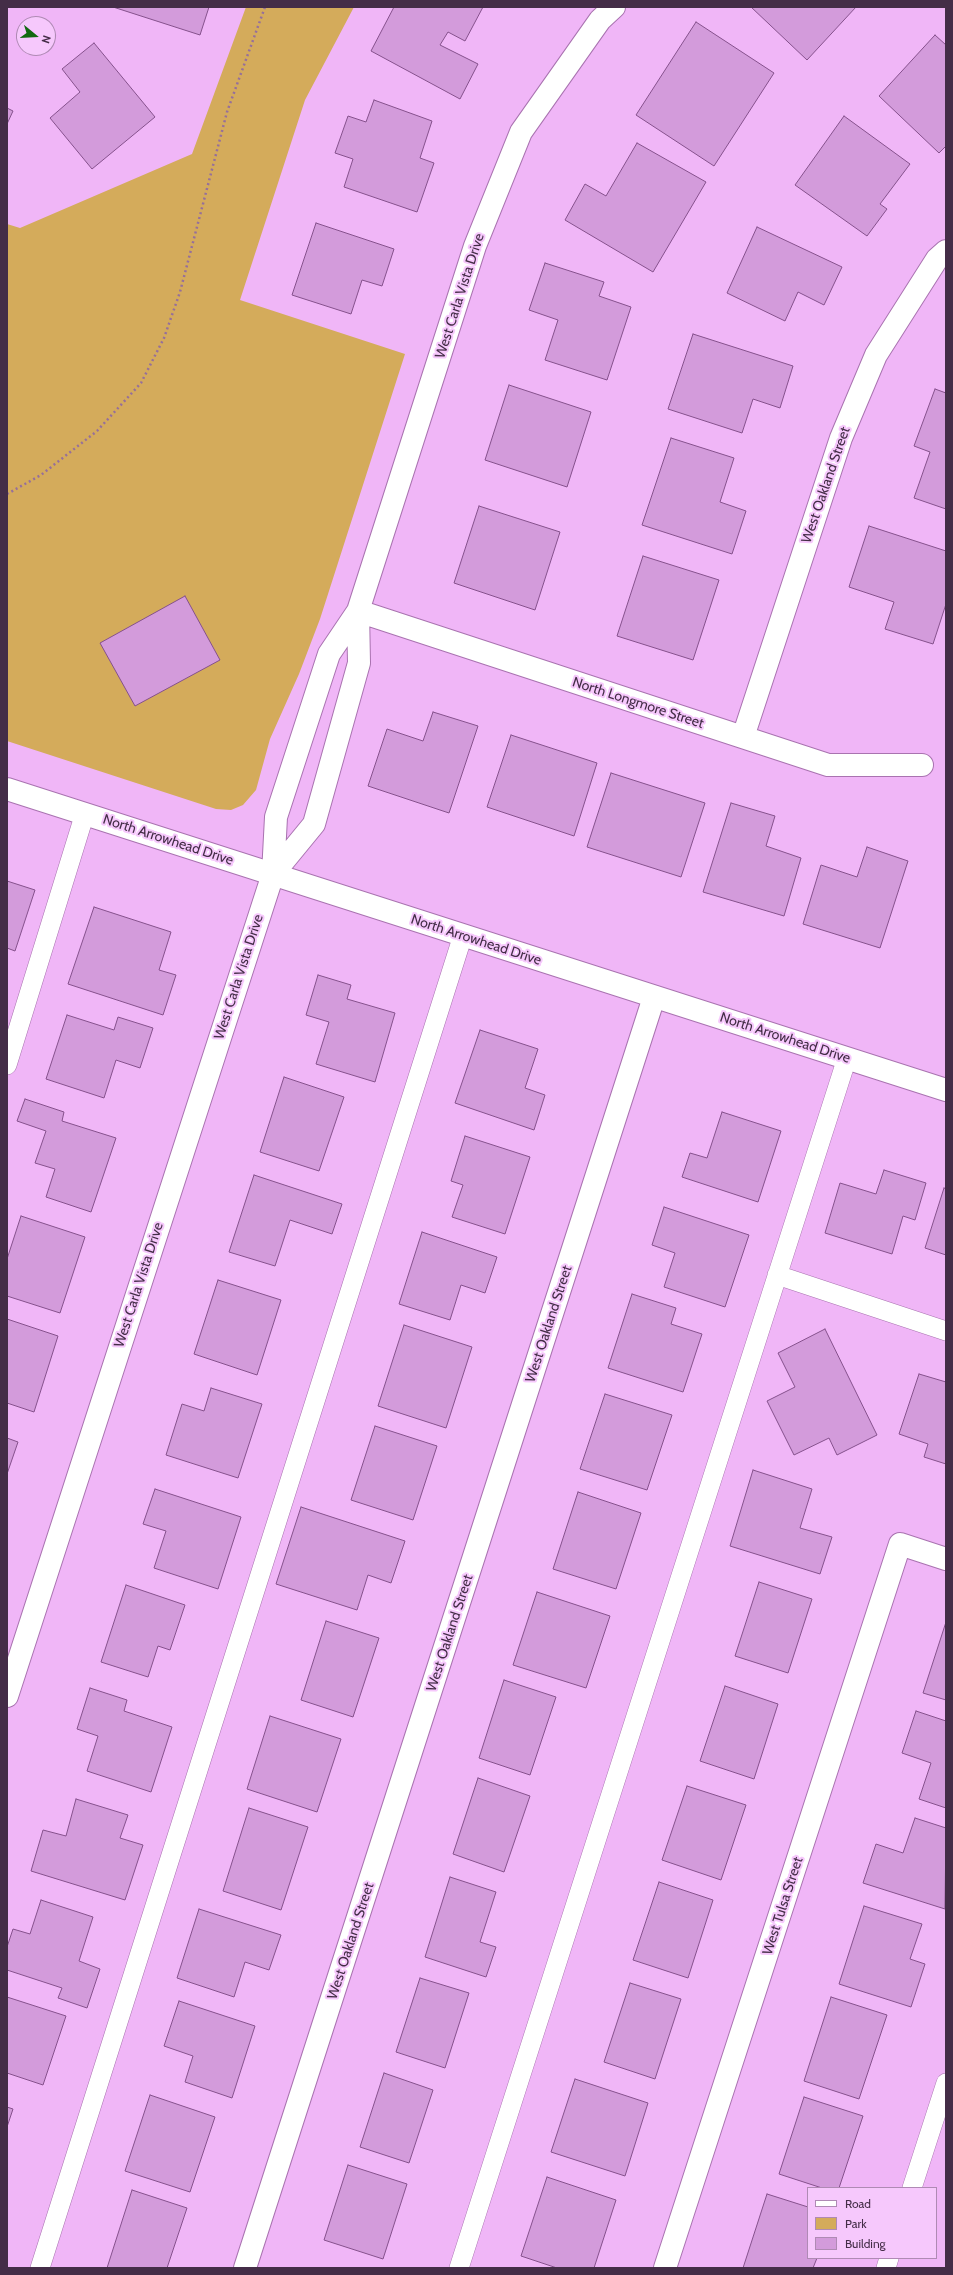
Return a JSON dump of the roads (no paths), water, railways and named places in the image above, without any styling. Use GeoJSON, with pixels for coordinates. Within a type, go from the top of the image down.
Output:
{"type":"FeatureCollection","features":[{"type":"Feature","properties":{"kind":"street","name":"West Carla Vista Drive"},"geometry":{"type":"LineString","coordinates":[[7,1696],[273,874],[276,817],[329,654],[358,611],[475,246],[521,132],[600,20],[614,7]]}},
{"type":"Feature","properties":{"kind":"street","name":"West Oakland Street"},"geometry":{"type":"LineString","coordinates":[[744,737],[841,438],[876,355],[937,259],[946,251]]}},
{"type":"Feature","properties":{"kind":"street","name":"West Carla Vista Drive"},"geometry":{"type":"LineString","coordinates":[[273,874],[314,824],[359,663],[358,611]]}},
{"type":"Feature","properties":{"kind":"street","name":"North Longmore Street"},"geometry":{"type":"LineString","coordinates":[[358,611],[828,765],[922,765]]}},
{"type":"Feature","properties":{"kind":"street","name":"North Arrowhead Drive"},"geometry":{"type":"LineString","coordinates":[[7,789],[946,1090]]}},
{"type":"Feature","properties":{"kind":"street","name":"West Oakland Street"},"geometry":{"type":"LineString","coordinates":[[245,2268],[654,997]]}},
{"type":"Feature","properties":{"kind":"street","name":"West Tulsa Street"},"geometry":{"type":"LineString","coordinates":[[665,2268],[900,1544],[946,1559]]}},
{"type":"Feature","properties":{"kind":"lane"},"geometry":{"type":"LineString","coordinates":[[7,1065],[12,1034],[85,814]]}},
{"type":"Feature","properties":{"kind":"lane"},"geometry":{"type":"LineString","coordinates":[[40,2268],[463,935]]}},
{"type":"Feature","properties":{"kind":"lane"},"geometry":{"type":"LineString","coordinates":[[459,2268],[847,1058]]}},
{"type":"Feature","properties":{"kind":"lane"},"geometry":{"type":"LineString","coordinates":[[777,1275],[946,1331]]}},
{"type":"Feature","properties":{"kind":"lane"},"geometry":{"type":"LineString","coordinates":[[912,2187],[946,2083]]}}]}
